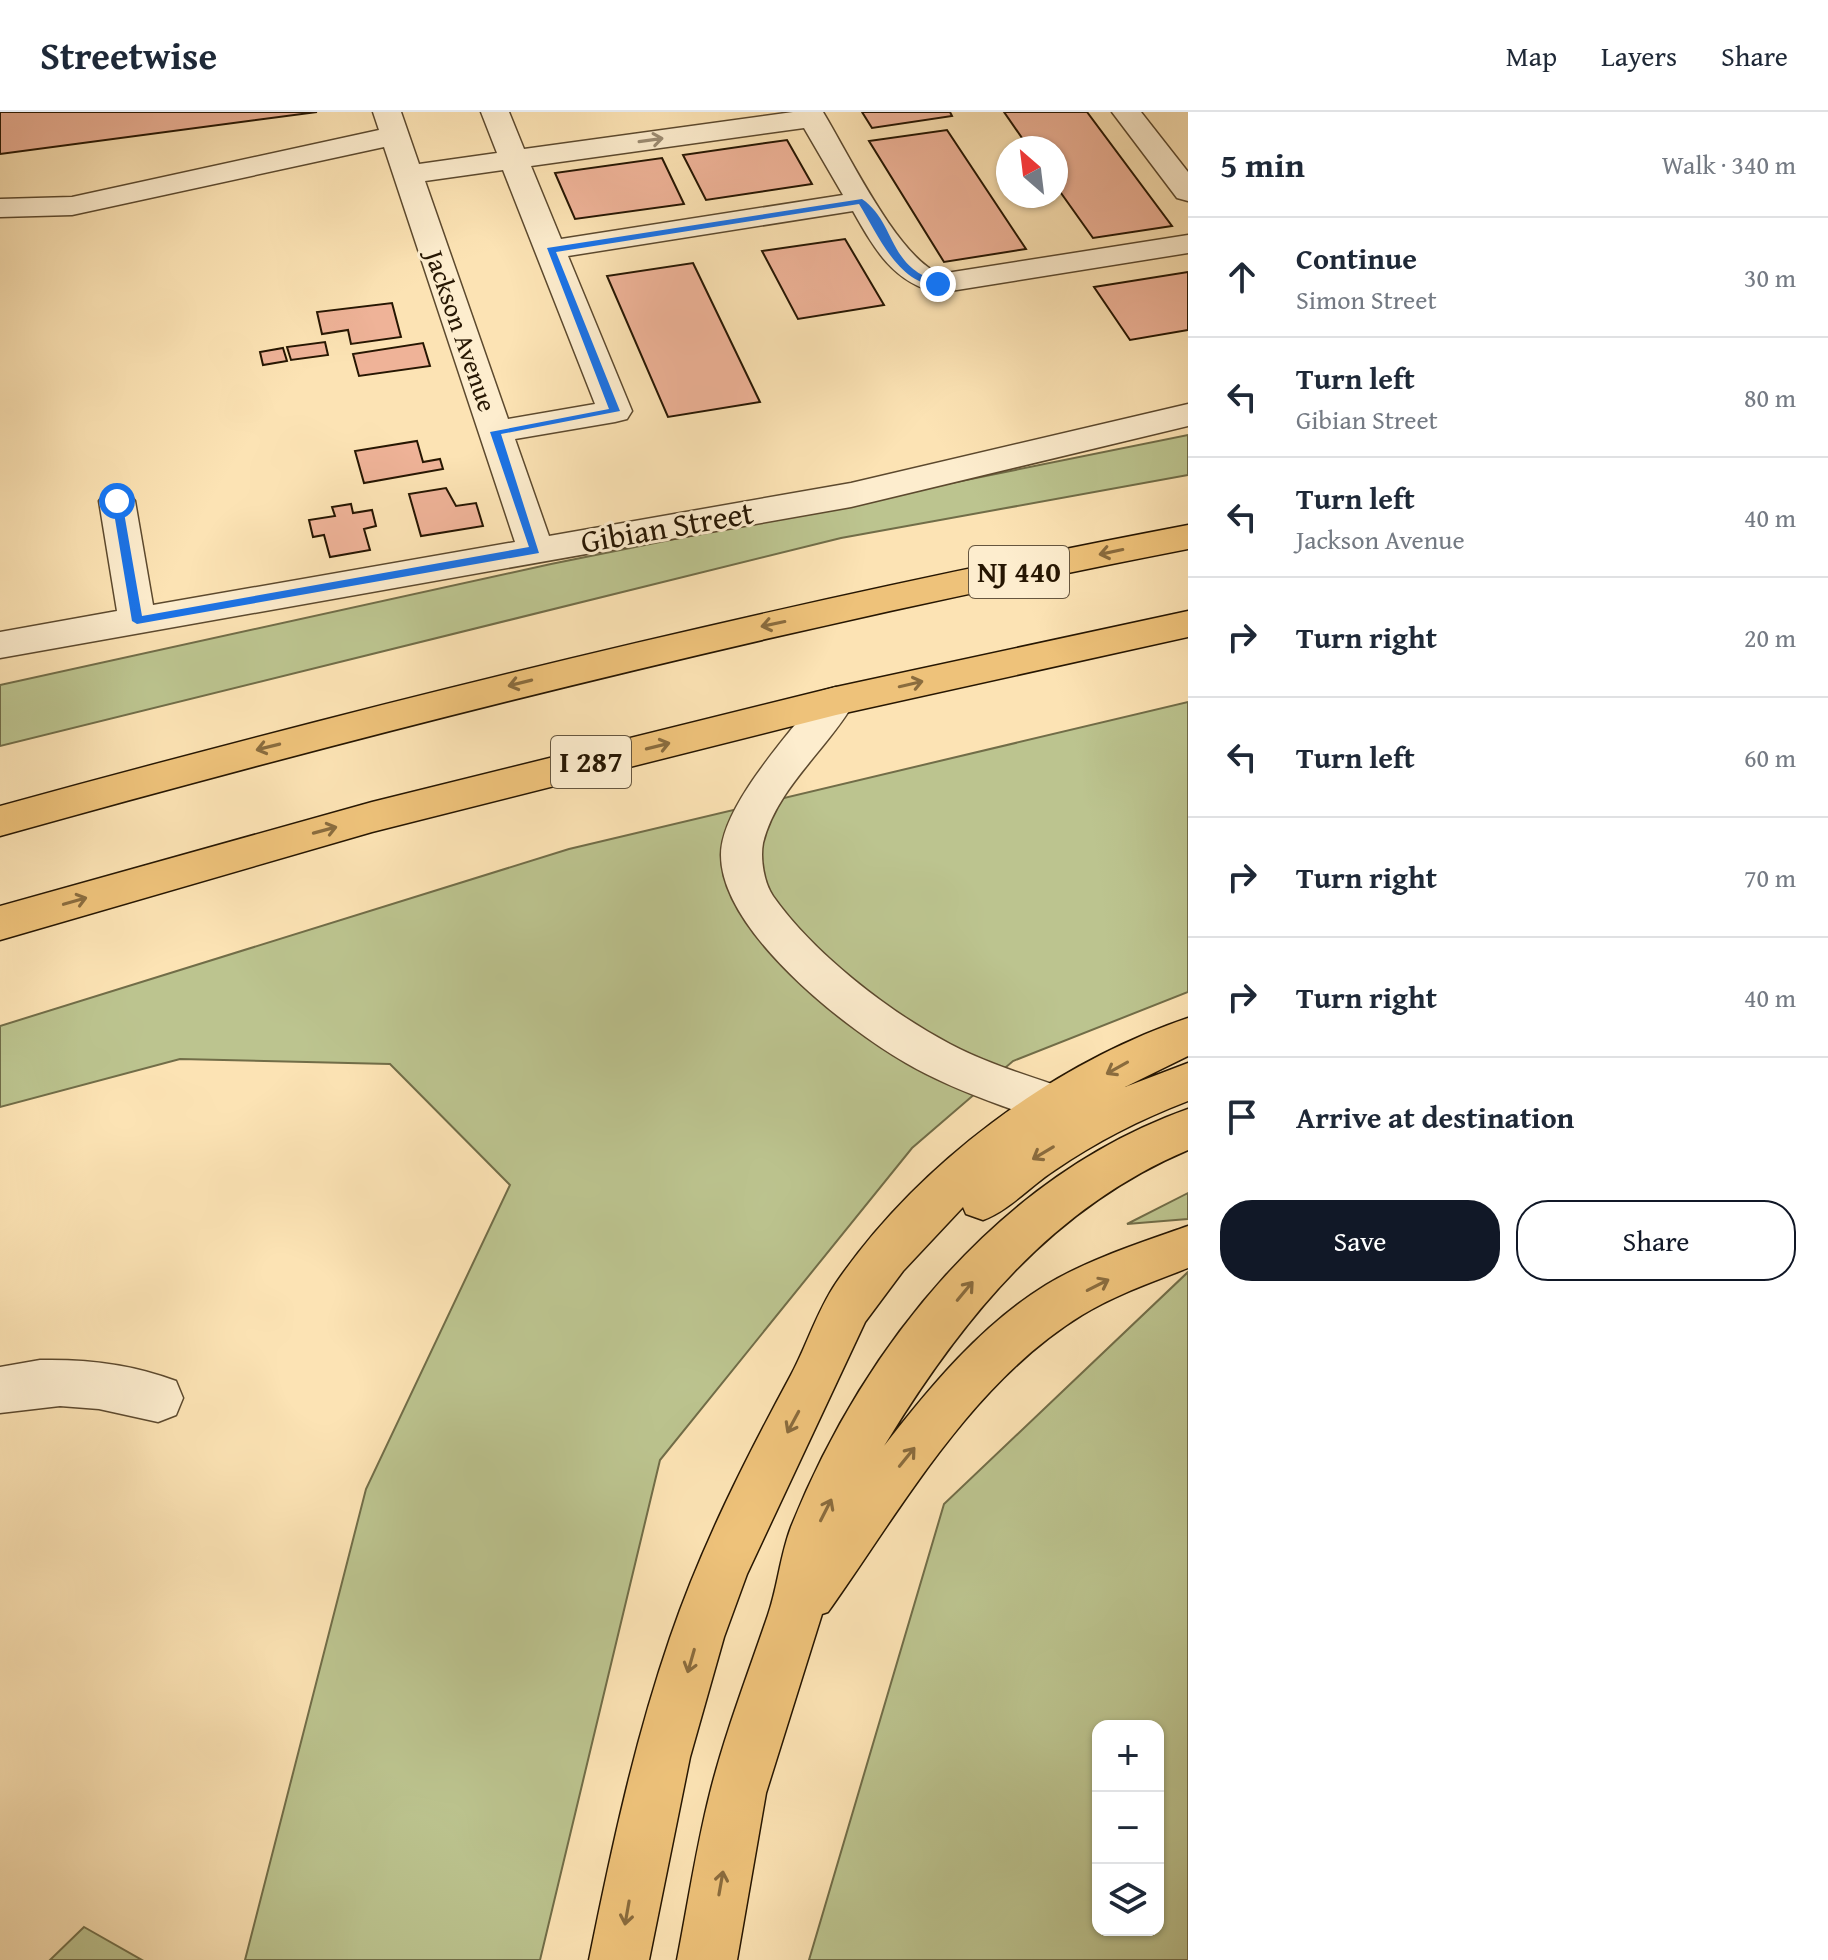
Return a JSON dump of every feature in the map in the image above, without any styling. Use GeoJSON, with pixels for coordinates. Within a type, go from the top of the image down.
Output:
{"type":"FeatureCollection","features":[{"type":"Feature","properties":{"kind":"highway","name":"NJ 440"},"geometry":{"type":"LineString","coordinates":[[0,821],[513,684],[850,608],[1188,537]]}},
{"type":"Feature","properties":{"kind":"highway","name":"I 287"},"geometry":{"type":"LineString","coordinates":[[0,923],[372,817],[836,701],[1188,624]]}},
{"type":"Feature","properties":{"kind":"highway"},"geometry":{"type":"LineString","coordinates":[[619,1960],[644,1823],[698,1636],[760,1484],[830,1354],[853,1299],[920,1220],[987,1155],[1053,1104],[1143,1053],[1188,1036]]}},
{"type":"Feature","properties":{"kind":"highway"},"geometry":{"type":"LineString","coordinates":[[830,1354],[875,1312],[943,1235],[1013,1172],[1089,1125],[1188,1082]]}},
{"type":"Feature","properties":{"kind":"highway"},"geometry":{"type":"LineString","coordinates":[[707,1960],[738,1795],[764,1700],[796,1611],[816,1529],[866,1431],[918,1346],[987,1265],[1052,1206],[1120,1159],[1188,1129]]}},
{"type":"Feature","properties":{"kind":"highway"},"geometry":{"type":"LineString","coordinates":[[796,1611],[893,1473],[969,1380],[1050,1309],[1131,1268],[1188,1247]]}},
{"type":"Feature","properties":{"kind":"street"},"geometry":{"type":"LineString","coordinates":[[505,137],[703,112]]}},
{"type":"Feature","properties":{"kind":"street"},"geometry":{"type":"LineString","coordinates":[[1126,112],[1188,192]]}},
{"type":"Feature","properties":{"kind":"street"},"geometry":{"type":"LineString","coordinates":[[0,208],[72,206],[289,156],[398,144],[811,115],[903,266],[920,280],[938,284],[1188,244]]}},
{"type":"Feature","properties":{"kind":"street"},"geometry":{"type":"LineString","coordinates":[[495,432],[615,411],[505,137]]}},
{"type":"Feature","properties":{"kind":"street","name":"Jackson Avenue"},"geometry":{"type":"LineString","coordinates":[[398,144],[536,550]]}},
{"type":"Feature","properties":{"kind":"street"},"geometry":{"type":"LineString","coordinates":[[550,250],[862,201]]}},
{"type":"Feature","properties":{"kind":"street","name":"Gibian Street"},"geometry":{"type":"LineString","coordinates":[[0,645],[851,495],[1188,415]]}},
{"type":"Feature","properties":{"kind":"street"},"geometry":{"type":"LineString","coordinates":[[117,501],[137,621]]}},
{"type":"Feature","properties":{"kind":"street"},"geometry":{"type":"LineString","coordinates":[[836,701],[769,792],[742,845],[744,872],[756,905],[799,952],[901,1038],[955,1067],[1053,1104]]}},
{"type":"Feature","properties":{"kind":"street"},"geometry":{"type":"LineString","coordinates":[[0,1390],[60,1382],[115,1386],[158,1398]]}},
{"type":"Feature","properties":{"kind":"green space"},"geometry":{"type":"Polygon","coordinates":[[[1188,435],[1188,475],[841,538],[0,746],[0,685],[551,564],[1188,435]]]}},
{"type":"Feature","properties":{"kind":"green space"},"geometry":{"type":"Polygon","coordinates":[[[1188,702],[1188,992],[1013,1061],[912,1148],[660,1460],[540,1960],[245,1960],[366,1489],[510,1185],[390,1064],[180,1059],[0,1107],[0,1026],[569,849],[1188,702]]]}},
{"type":"Feature","properties":{"kind":"green space"},"geometry":{"type":"Polygon","coordinates":[[[1188,1193],[1188,1219],[1127,1224],[1188,1193]]]}},
{"type":"Feature","properties":{"kind":"green space"},"geometry":{"type":"Polygon","coordinates":[[[1188,1272],[1188,1960],[809,1960],[944,1504],[1188,1272]]]}},
{"type":"Feature","properties":{"kind":"green space"},"geometry":{"type":"Polygon","coordinates":[[[84,1927],[142,1960],[50,1960],[84,1927]]]}},
{"type":"Feature","properties":{"kind":"building"},"geometry":{"type":"Polygon","coordinates":[[[0,112],[317,112],[0,154],[0,112]]]}},
{"type":"Feature","properties":{"kind":"building"},"geometry":{"type":"Polygon","coordinates":[[[862,112],[950,112],[952,116],[872,128],[862,112]]]}},
{"type":"Feature","properties":{"kind":"building"},"geometry":{"type":"Polygon","coordinates":[[[1004,112],[1087,112],[1172,226],[1093,238],[1068,203],[1068,136],[1021,136],[1004,112]]]}},
{"type":"Feature","properties":{"kind":"building"},"geometry":{"type":"Polygon","coordinates":[[[947,130],[1026,249],[944,262],[869,141],[947,130]]]}},
{"type":"Feature","properties":{"kind":"building"},"geometry":{"type":"Polygon","coordinates":[[[787,140],[812,184],[706,200],[683,155],[787,140]]]}},
{"type":"Feature","properties":{"kind":"building"},"geometry":{"type":"Polygon","coordinates":[[[662,158],[684,204],[575,219],[555,173],[662,158]]]}},
{"type":"Feature","properties":{"kind":"building"},"geometry":{"type":"Polygon","coordinates":[[[845,239],[884,305],[798,319],[762,251],[845,239]]]}},
{"type":"Feature","properties":{"kind":"building"},"geometry":{"type":"Polygon","coordinates":[[[693,263],[760,402],[668,417],[607,276],[693,263]]]}},
{"type":"Feature","properties":{"kind":"building"},"geometry":{"type":"Polygon","coordinates":[[[1188,272],[1188,330],[1130,340],[1094,287],[1188,272]]]}},
{"type":"Feature","properties":{"kind":"building"},"geometry":{"type":"Polygon","coordinates":[[[392,303],[401,337],[351,344],[348,330],[322,334],[317,312],[392,303]]]}},
{"type":"Feature","properties":{"kind":"building"},"geometry":{"type":"Polygon","coordinates":[[[325,342],[328,355],[291,360],[287,347],[325,342]]]}},
{"type":"Feature","properties":{"kind":"building"},"geometry":{"type":"Polygon","coordinates":[[[423,343],[430,366],[359,376],[353,354],[423,343]]]}},
{"type":"Feature","properties":{"kind":"building"},"geometry":{"type":"Polygon","coordinates":[[[283,348],[287,361],[263,365],[260,352],[283,348]]]}},
{"type":"Feature","properties":{"kind":"building"},"geometry":{"type":"Polygon","coordinates":[[[417,441],[423,462],[440,459],[443,469],[364,483],[355,451],[417,441]]]}},
{"type":"Feature","properties":{"kind":"building"},"geometry":{"type":"Polygon","coordinates":[[[446,488],[456,506],[476,503],[483,526],[421,536],[409,494],[446,488]]]}},
{"type":"Feature","properties":{"kind":"building"},"geometry":{"type":"Polygon","coordinates":[[[351,504],[353,513],[372,510],[376,526],[364,529],[370,550],[330,557],[324,535],[313,537],[309,520],[335,516],[332,507],[351,504]]]}},
{"type":"Feature","properties":{"kind":"route"},"geometry":{"type":"LineString","coordinates":[[117,501],[137,621],[536,550],[495,432],[615,411],[550,250],[862,201],[903,266],[920,280],[938,284]]}}]}
